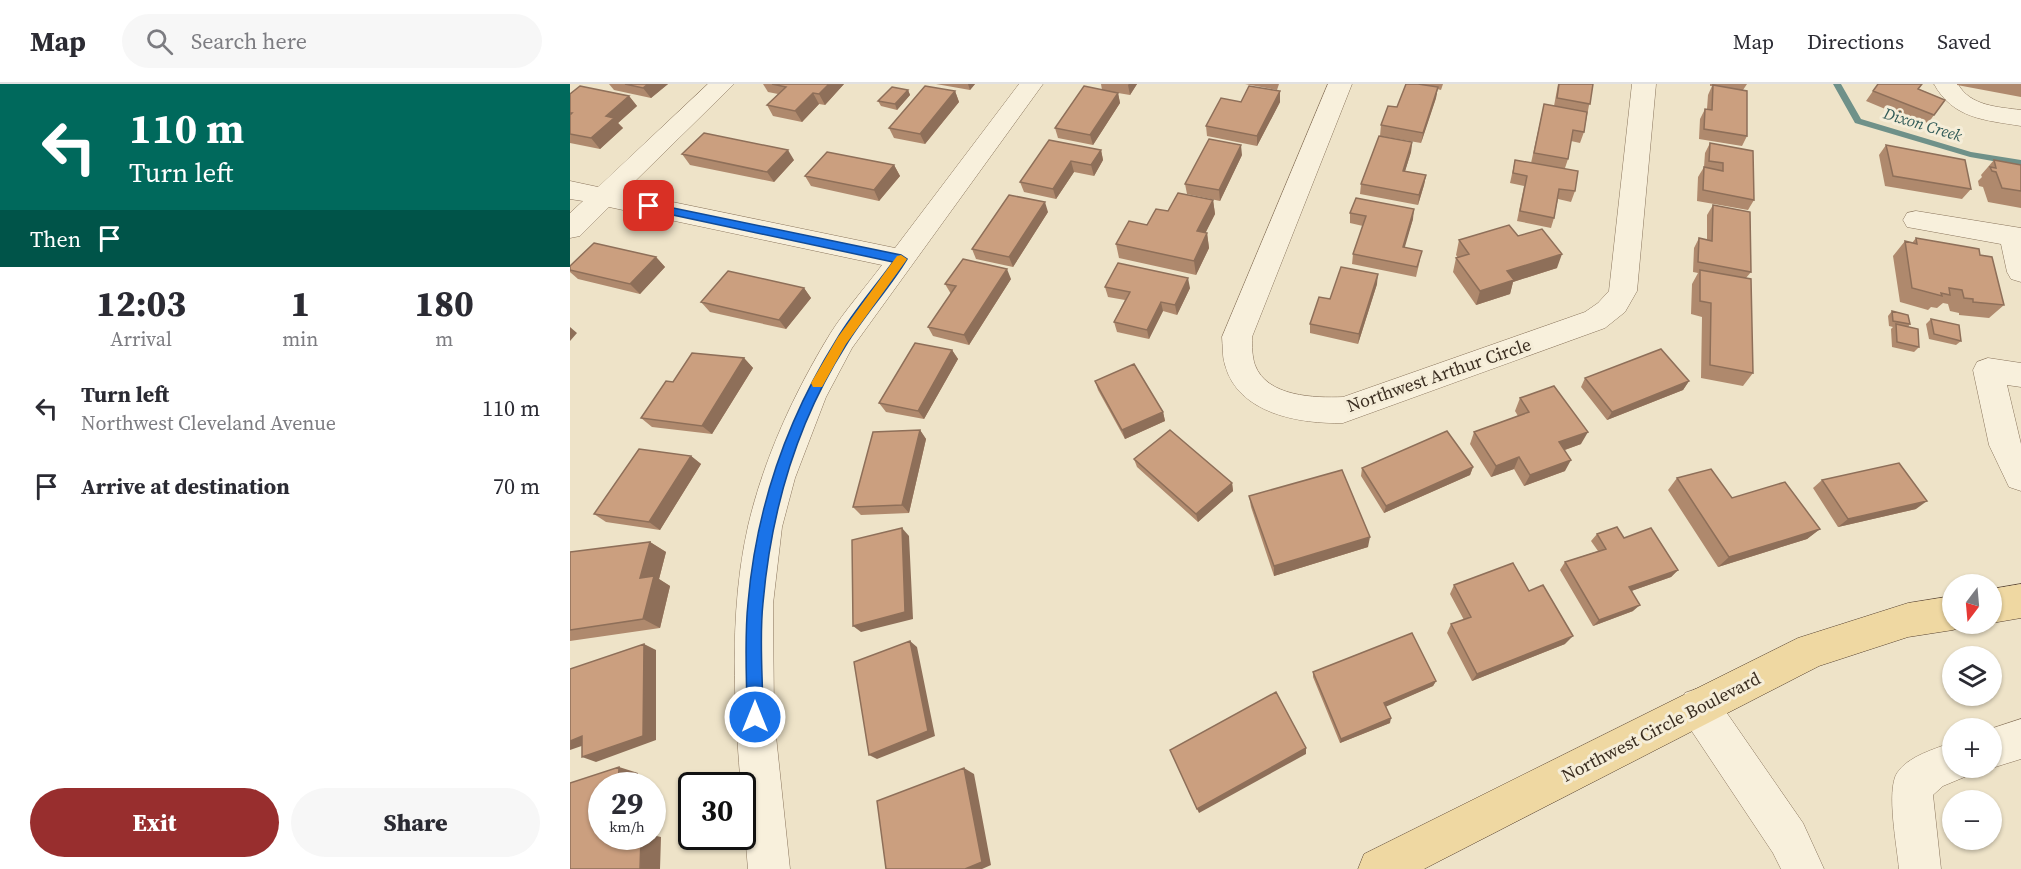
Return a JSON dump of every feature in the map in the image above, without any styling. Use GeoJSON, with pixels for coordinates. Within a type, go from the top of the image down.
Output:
{"type":"FeatureCollection","features":[{"type":"Feature","properties":{"kind":"main road"},"geometry":{"type":"LineString","coordinates":[[2002,605],[2021,602]]}},
{"type":"Feature","properties":{"kind":"main road","name":"Northwest Circle Boulevard"},"geometry":{"type":"LineString","coordinates":[[1379,869],[1811,651],[1908,620],[1942,615]]}},
{"type":"Feature","properties":{"kind":"street"},"geometry":{"type":"LineString","coordinates":[[570,229],[722,84]]}},
{"type":"Feature","properties":{"kind":"street"},"geometry":{"type":"LineString","coordinates":[[769,869],[755,717],[755,604],[765,527],[778,478],[811,396],[842,340],[1032,84]]}},
{"type":"Feature","properties":{"kind":"street","name":"Northwest Arthur Circle"},"geometry":{"type":"LineString","coordinates":[[1340,84],[1237,337],[1239,362],[1244,375],[1263,393],[1301,408],[1322,411],[1343,410],[1584,324],[1608,312],[1618,302],[1623,291],[1644,84]]}},
{"type":"Feature","properties":{"kind":"street"},"geometry":{"type":"LineString","coordinates":[[1946,84],[1958,103],[1974,110],[2021,118]]}},
{"type":"Feature","properties":{"kind":"street"},"geometry":{"type":"LineString","coordinates":[[570,190],[901,259]]}},
{"type":"Feature","properties":{"kind":"street"},"geometry":{"type":"LineString","coordinates":[[1916,220],[2017,237],[2021,272]]}},
{"type":"Feature","properties":{"kind":"street"},"geometry":{"type":"LineString","coordinates":[[2021,375],[1988,370],[2005,445],[2021,477]]}},
{"type":"Feature","properties":{"kind":"street"},"geometry":{"type":"LineString","coordinates":[[1699,707],[1788,838],[1803,869]]}},
{"type":"Feature","properties":{"kind":"street"},"geometry":{"type":"LineString","coordinates":[[2002,745],[2021,739]]}},
{"type":"Feature","properties":{"kind":"street"},"geometry":{"type":"LineString","coordinates":[[1927,867],[1912,786],[1929,772],[1942,767]]}},
{"type":"Feature","properties":{"kind":"building"},"geometry":{"type":"Polygon","coordinates":[[[625,84],[648,84],[643,88],[625,84]]]}},
{"type":"Feature","properties":{"kind":"building"},"geometry":{"type":"Polygon","coordinates":[[[772,84],[829,84],[819,94],[813,93],[795,111],[767,105],[786,87],[772,84]]]}},
{"type":"Feature","properties":{"kind":"building"},"geometry":{"type":"Polygon","coordinates":[[[1406,84],[1438,87],[1423,133],[1381,125],[1388,106],[1397,107],[1406,84]]]}},
{"type":"Feature","properties":{"kind":"building"},"geometry":{"type":"Polygon","coordinates":[[[1559,84],[1593,84],[1590,104],[1557,98],[1559,84]]]}},
{"type":"Feature","properties":{"kind":"building"},"geometry":{"type":"Polygon","coordinates":[[[1878,84],[1922,84],[1918,89],[1945,100],[1934,115],[1873,91],[1878,84]]]}},
{"type":"Feature","properties":{"kind":"building"},"geometry":{"type":"Polygon","coordinates":[[[1713,85],[1747,91],[1747,136],[1704,129],[1705,109],[1712,110],[1713,85]]]}},
{"type":"Feature","properties":{"kind":"building"},"geometry":{"type":"Polygon","coordinates":[[[580,86],[629,96],[606,116],[614,118],[591,138],[570,134],[570,115],[572,113],[570,113],[570,94],[580,86]]]}},
{"type":"Feature","properties":{"kind":"building"},"geometry":{"type":"Polygon","coordinates":[[[925,86],[955,91],[920,134],[889,128],[925,86]]]}},
{"type":"Feature","properties":{"kind":"building"},"geometry":{"type":"Polygon","coordinates":[[[1084,86],[1118,93],[1090,135],[1055,128],[1084,86]]]}},
{"type":"Feature","properties":{"kind":"building"},"geometry":{"type":"Polygon","coordinates":[[[1249,86],[1280,91],[1257,136],[1206,126],[1221,98],[1241,102],[1249,86]]]}},
{"type":"Feature","properties":{"kind":"building"},"geometry":{"type":"Polygon","coordinates":[[[892,87],[908,90],[895,104],[878,101],[892,87]]]}},
{"type":"Feature","properties":{"kind":"building"},"geometry":{"type":"Polygon","coordinates":[[[1544,104],[1587,112],[1584,132],[1573,130],[1568,159],[1534,153],[1544,104]]]}},
{"type":"Feature","properties":{"kind":"building"},"geometry":{"type":"Polygon","coordinates":[[[704,133],[788,150],[767,172],[682,154],[704,133]]]}},
{"type":"Feature","properties":{"kind":"building"},"geometry":{"type":"Polygon","coordinates":[[[1379,136],[1412,142],[1403,171],[1426,175],[1419,195],[1361,184],[1379,136]]]}},
{"type":"Feature","properties":{"kind":"building"},"geometry":{"type":"Polygon","coordinates":[[[1209,139],[1241,145],[1219,190],[1185,184],[1209,139]]]}},
{"type":"Feature","properties":{"kind":"building"},"geometry":{"type":"Polygon","coordinates":[[[1049,140],[1101,150],[1091,165],[1071,161],[1053,189],[1020,182],[1049,140]]]}},
{"type":"Feature","properties":{"kind":"building"},"geometry":{"type":"Polygon","coordinates":[[[1710,143],[1753,151],[1754,200],[1703,190],[1704,167],[1723,171],[1723,163],[1709,161],[1710,143]]]}},
{"type":"Feature","properties":{"kind":"building"},"geometry":{"type":"Polygon","coordinates":[[[1886,145],[1965,160],[1971,189],[1893,176],[1886,145]]]}},
{"type":"Feature","properties":{"kind":"building"},"geometry":{"type":"Polygon","coordinates":[[[827,152],[894,165],[874,190],[805,176],[827,152]]]}},
{"type":"Feature","properties":{"kind":"building"},"geometry":{"type":"Polygon","coordinates":[[[1515,160],[1578,171],[1575,191],[1559,189],[1554,218],[1520,211],[1527,176],[1513,173],[1515,160]]]}},
{"type":"Feature","properties":{"kind":"building"},"geometry":{"type":"Polygon","coordinates":[[[1994,160],[2021,165],[2021,191],[2002,188],[1996,172],[1990,167],[1996,168],[1994,160]]]}},
{"type":"Feature","properties":{"kind":"building"},"geometry":{"type":"Polygon","coordinates":[[[1178,193],[1213,200],[1197,231],[1207,233],[1194,261],[1116,244],[1129,221],[1147,225],[1156,209],[1168,211],[1178,193]]]}},
{"type":"Feature","properties":{"kind":"building"},"geometry":{"type":"Polygon","coordinates":[[[1009,195],[1045,202],[1009,257],[972,249],[1009,195]]]}},
{"type":"Feature","properties":{"kind":"building"},"geometry":{"type":"Polygon","coordinates":[[[1356,198],[1414,209],[1403,247],[1422,251],[1417,267],[1353,254],[1366,216],[1350,213],[1356,198]]]}},
{"type":"Feature","properties":{"kind":"building"},"geometry":{"type":"Polygon","coordinates":[[[1713,205],[1750,212],[1751,272],[1698,262],[1699,238],[1712,241],[1713,205]]]}},
{"type":"Feature","properties":{"kind":"building"},"geometry":{"type":"Polygon","coordinates":[[[1509,225],[1518,236],[1542,229],[1562,254],[1507,271],[1514,280],[1480,291],[1456,258],[1469,254],[1459,240],[1509,225]]]}},
{"type":"Feature","properties":{"kind":"building"},"geometry":{"type":"Polygon","coordinates":[[[1916,238],[1979,249],[1980,255],[1992,257],[2004,305],[1973,302],[1973,299],[1964,298],[1962,290],[1949,288],[1950,295],[1941,293],[1942,296],[1912,288],[1905,241],[1917,244],[1916,238]]]}},
{"type":"Feature","properties":{"kind":"building"},"geometry":{"type":"Polygon","coordinates":[[[594,243],[656,257],[630,284],[570,270],[570,266],[594,243]]]}},
{"type":"Feature","properties":{"kind":"building"},"geometry":{"type":"Polygon","coordinates":[[[963,259],[1007,269],[964,335],[928,327],[956,286],[945,284],[963,259]]]}},
{"type":"Feature","properties":{"kind":"building"},"geometry":{"type":"Polygon","coordinates":[[[1118,263],[1188,278],[1175,305],[1161,302],[1147,330],[1114,322],[1130,292],[1105,287],[1118,263]]]}},
{"type":"Feature","properties":{"kind":"building"},"geometry":{"type":"Polygon","coordinates":[[[1341,267],[1378,274],[1359,334],[1310,324],[1319,297],[1330,299],[1341,267]]]}},
{"type":"Feature","properties":{"kind":"building"},"geometry":{"type":"Polygon","coordinates":[[[1700,270],[1751,279],[1753,373],[1710,365],[1711,303],[1700,301],[1700,270]]]}},
{"type":"Feature","properties":{"kind":"building"},"geometry":{"type":"Polygon","coordinates":[[[728,271],[804,288],[779,320],[701,302],[728,271]]]}},
{"type":"Feature","properties":{"kind":"building"},"geometry":{"type":"Polygon","coordinates":[[[1892,311],[1908,315],[1910,324],[1893,321],[1892,311]]]}},
{"type":"Feature","properties":{"kind":"building"},"geometry":{"type":"Polygon","coordinates":[[[1931,319],[1959,325],[1961,341],[1934,334],[1931,319]]]}},
{"type":"Feature","properties":{"kind":"building"},"geometry":{"type":"Polygon","coordinates":[[[1896,324],[1918,329],[1919,347],[1897,342],[1896,324]]]}},
{"type":"Feature","properties":{"kind":"building"},"geometry":{"type":"Polygon","coordinates":[[[915,343],[952,350],[918,411],[879,403],[915,343]]]}},
{"type":"Feature","properties":{"kind":"building"},"geometry":{"type":"Polygon","coordinates":[[[1661,349],[1689,381],[1612,412],[1585,378],[1661,349]]]}},
{"type":"Feature","properties":{"kind":"building"},"geometry":{"type":"Polygon","coordinates":[[[692,353],[744,358],[702,426],[641,418],[666,381],[673,382],[692,353]]]}},
{"type":"Feature","properties":{"kind":"building"},"geometry":{"type":"Polygon","coordinates":[[[1134,364],[1163,412],[1122,430],[1095,381],[1134,364]]]}},
{"type":"Feature","properties":{"kind":"building"},"geometry":{"type":"Polygon","coordinates":[[[1554,386],[1588,432],[1559,442],[1571,460],[1530,475],[1519,457],[1496,466],[1474,432],[1529,412],[1520,398],[1554,386]]]}},
{"type":"Feature","properties":{"kind":"building"},"geometry":{"type":"Polygon","coordinates":[[[920,430],[902,505],[853,507],[873,432],[920,430]]]}},
{"type":"Feature","properties":{"kind":"building"},"geometry":{"type":"Polygon","coordinates":[[[1170,430],[1232,483],[1196,514],[1134,459],[1170,430]]]}},
{"type":"Feature","properties":{"kind":"building"},"geometry":{"type":"Polygon","coordinates":[[[1447,431],[1473,467],[1386,506],[1362,468],[1447,431]]]}},
{"type":"Feature","properties":{"kind":"building"},"geometry":{"type":"Polygon","coordinates":[[[639,449],[691,456],[649,522],[594,514],[639,449]]]}},
{"type":"Feature","properties":{"kind":"building"},"geometry":{"type":"Polygon","coordinates":[[[1899,463],[1927,501],[1848,519],[1822,480],[1899,463]]]}},
{"type":"Feature","properties":{"kind":"building"},"geometry":{"type":"Polygon","coordinates":[[[1711,469],[1732,498],[1785,482],[1820,529],[1729,557],[1677,478],[1711,469]]]}},
{"type":"Feature","properties":{"kind":"building"},"geometry":{"type":"Polygon","coordinates":[[[1342,470],[1370,537],[1274,566],[1249,496],[1342,470]]]}},
{"type":"Feature","properties":{"kind":"building"},"geometry":{"type":"Polygon","coordinates":[[[1617,527],[1624,538],[1651,528],[1678,570],[1629,587],[1640,605],[1599,620],[1565,562],[1606,549],[1597,534],[1617,527]]]}},
{"type":"Feature","properties":{"kind":"building"},"geometry":{"type":"Polygon","coordinates":[[[902,528],[905,612],[853,626],[852,540],[902,528]]]}},
{"type":"Feature","properties":{"kind":"building"},"geometry":{"type":"Polygon","coordinates":[[[650,542],[640,578],[654,576],[643,619],[570,630],[570,552],[650,542]]]}},
{"type":"Feature","properties":{"kind":"building"},"geometry":{"type":"Polygon","coordinates":[[[1513,563],[1529,591],[1543,585],[1573,636],[1477,674],[1451,624],[1471,617],[1454,585],[1513,563]]]}},
{"type":"Feature","properties":{"kind":"building"},"geometry":{"type":"Polygon","coordinates":[[[1412,633],[1436,681],[1384,703],[1391,718],[1341,739],[1313,672],[1412,633]]]}},
{"type":"Feature","properties":{"kind":"building"},"geometry":{"type":"Polygon","coordinates":[[[910,641],[928,731],[869,755],[854,662],[910,641]]]}},
{"type":"Feature","properties":{"kind":"building"},"geometry":{"type":"Polygon","coordinates":[[[644,644],[643,736],[582,757],[582,736],[570,741],[570,669],[644,644]]]}},
{"type":"Feature","properties":{"kind":"building"},"geometry":{"type":"Polygon","coordinates":[[[1276,692],[1306,748],[1197,809],[1170,750],[1276,692]]]}},
{"type":"Feature","properties":{"kind":"building"},"geometry":{"type":"Polygon","coordinates":[[[619,767],[619,772],[604,772],[619,767]]]}},
{"type":"Feature","properties":{"kind":"building"},"geometry":{"type":"Polygon","coordinates":[[[964,768],[982,862],[965,869],[886,869],[877,801],[964,768]]]}},
{"type":"Feature","properties":{"kind":"building"},"geometry":{"type":"Polygon","coordinates":[[[588,777],[588,850],[641,850],[640,869],[570,869],[570,783],[588,777]]]}},
{"type":"Feature","properties":{"kind":"waterway","name":"Dixon Creek"},"geometry":{"type":"LineString","coordinates":[[1837,84],[1858,121],[1970,154],[2021,163]]}},
{"type":"Feature","properties":{"kind":"slow traffic"},"geometry":{"type":"LineString","coordinates":[[818,383],[842,340],[901,259]]}},
{"type":"Feature","properties":{"kind":"route"},"geometry":{"type":"LineString","coordinates":[[649,206],[901,259],[842,340],[831,359],[811,396],[778,478],[765,527],[755,604],[755,717]]}}]}
